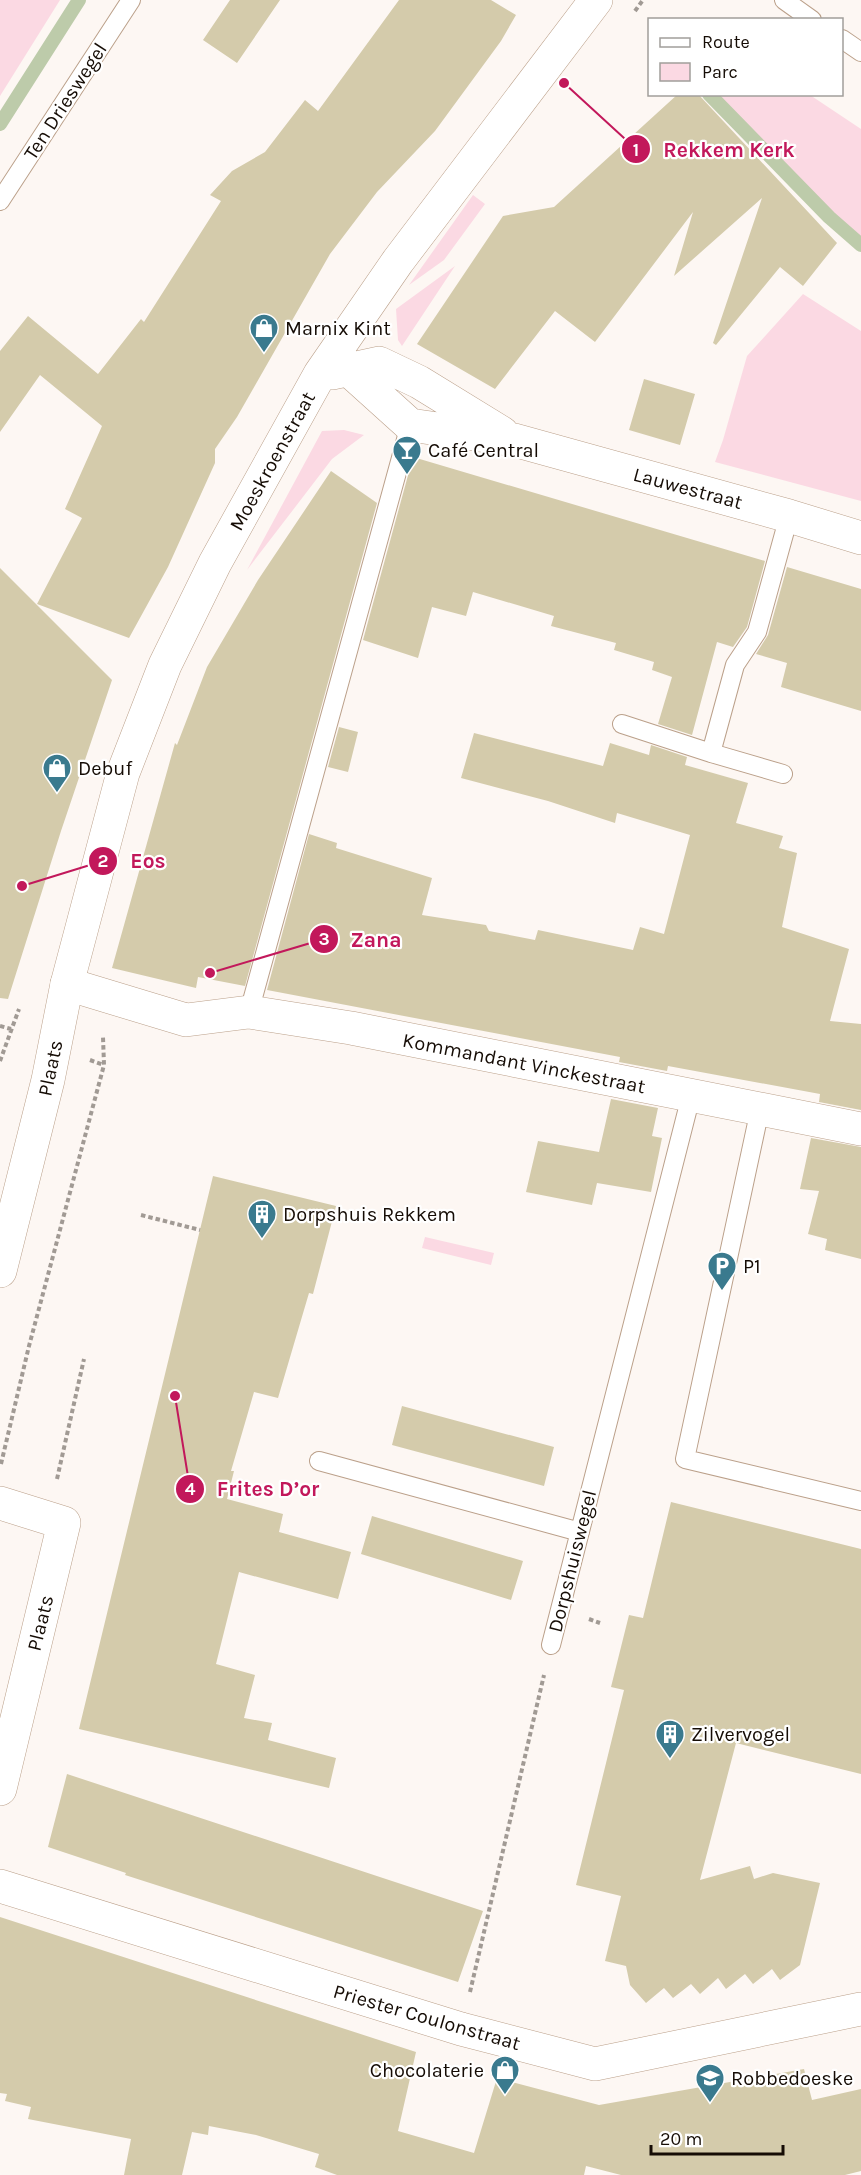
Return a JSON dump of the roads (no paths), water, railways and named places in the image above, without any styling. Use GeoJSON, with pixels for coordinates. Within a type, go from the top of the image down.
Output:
{"type":"FeatureCollection","features":[{"type":"Feature","properties":{"kind":"street","name":"Moeskroenstraat"},"geometry":{"type":"LineString","coordinates":[[79,988],[123,773],[165,665],[215,563],[335,372],[398,261],[596,0]]}},
{"type":"Feature","properties":{"kind":"street","name":"Lauwestraat"},"geometry":{"type":"LineString","coordinates":[[335,372],[379,363],[419,382],[514,440]]}},
{"type":"Feature","properties":{"kind":"street"},"geometry":{"type":"LineString","coordinates":[[335,372],[410,425]]}},
{"type":"Feature","properties":{"kind":"street","name":"Lauwestraat"},"geometry":{"type":"LineString","coordinates":[[410,425],[514,440],[861,538]]}},
{"type":"Feature","properties":{"kind":"street","name":"Kommandant Vinckestraat"},"geometry":{"type":"LineString","coordinates":[[79,988],[186,1020],[249,1012],[351,1028],[861,1129]]}},
{"type":"Feature","properties":{"kind":"street","name":"Plaats"},"geometry":{"type":"LineString","coordinates":[[0,1271],[48,1080],[79,988]]}},
{"type":"Feature","properties":{"kind":"street","name":"Plaats"},"geometry":{"type":"LineString","coordinates":[[0,1503],[64,1523],[0,1789]]}},
{"type":"Feature","properties":{"kind":"street","name":"Priester Coulonstraat"},"geometry":{"type":"LineString","coordinates":[[0,1886],[461,2029],[595,2064],[861,2009]]}},
{"type":"Feature","properties":{"kind":"lane","name":"Ten Drieswegel"},"geometry":{"type":"LineString","coordinates":[[0,201],[131,0]]}},
{"type":"Feature","properties":{"kind":"lane"},"geometry":{"type":"LineString","coordinates":[[784,0],[809,18]]}},
{"type":"Feature","properties":{"kind":"lane"},"geometry":{"type":"LineString","coordinates":[[843,40],[861,52]]}},
{"type":"Feature","properties":{"kind":"lane"},"geometry":{"type":"LineString","coordinates":[[249,1012],[410,425]]}},
{"type":"Feature","properties":{"kind":"lane"},"geometry":{"type":"LineString","coordinates":[[711,753],[735,665],[757,632],[789,516]]}},
{"type":"Feature","properties":{"kind":"lane"},"geometry":{"type":"LineString","coordinates":[[622,724],[783,774]]}},
{"type":"Feature","properties":{"kind":"lane","name":"Dorpshuiswegel"},"geometry":{"type":"LineString","coordinates":[[550,1645],[691,1096]]}},
{"type":"Feature","properties":{"kind":"lane"},"geometry":{"type":"LineString","coordinates":[[760,1109],[685,1459],[861,1501]]}},
{"type":"Feature","properties":{"kind":"lane"},"geometry":{"type":"LineString","coordinates":[[319,1461],[580,1532]]}},
{"type":"Feature","properties":{"kind":"waterway"},"geometry":{"type":"LineString","coordinates":[[0,124],[79,0]]}},
{"type":"Feature","properties":{"kind":"waterway"},"geometry":{"type":"LineString","coordinates":[[711,96],[829,217],[861,245]]}},
{"type":"Feature","properties":{"kind":"place","name":"Rekkem Kerk"},"geometry":{"type":"Point","coordinates":[564,83]}},
{"type":"Feature","properties":{"kind":"place","name":"Marnix Kint"},"geometry":{"type":"Point","coordinates":[264,354]}},
{"type":"Feature","properties":{"kind":"place","name":"Café Central"},"geometry":{"type":"Point","coordinates":[407,476]}},
{"type":"Feature","properties":{"kind":"place","name":"Debuf"},"geometry":{"type":"Point","coordinates":[57,794]}},
{"type":"Feature","properties":{"kind":"place","name":"Eos"},"geometry":{"type":"Point","coordinates":[22,886]}},
{"type":"Feature","properties":{"kind":"place","name":"Zana"},"geometry":{"type":"Point","coordinates":[210,973]}},
{"type":"Feature","properties":{"kind":"place","name":"Dorpshuis Rekkem"},"geometry":{"type":"Point","coordinates":[262,1240]}},
{"type":"Feature","properties":{"kind":"place","name":"P1"},"geometry":{"type":"Point","coordinates":[722,1292]}},
{"type":"Feature","properties":{"kind":"place","name":"Frites D’or"},"geometry":{"type":"Point","coordinates":[175,1396]}},
{"type":"Feature","properties":{"kind":"place","name":"Zilvervogel"},"geometry":{"type":"Point","coordinates":[670,1760]}},
{"type":"Feature","properties":{"kind":"place","name":"Chocolaterie"},"geometry":{"type":"Point","coordinates":[505,2096]}},
{"type":"Feature","properties":{"kind":"place","name":"Robbedoeske"},"geometry":{"type":"Point","coordinates":[710,2104]}}]}
